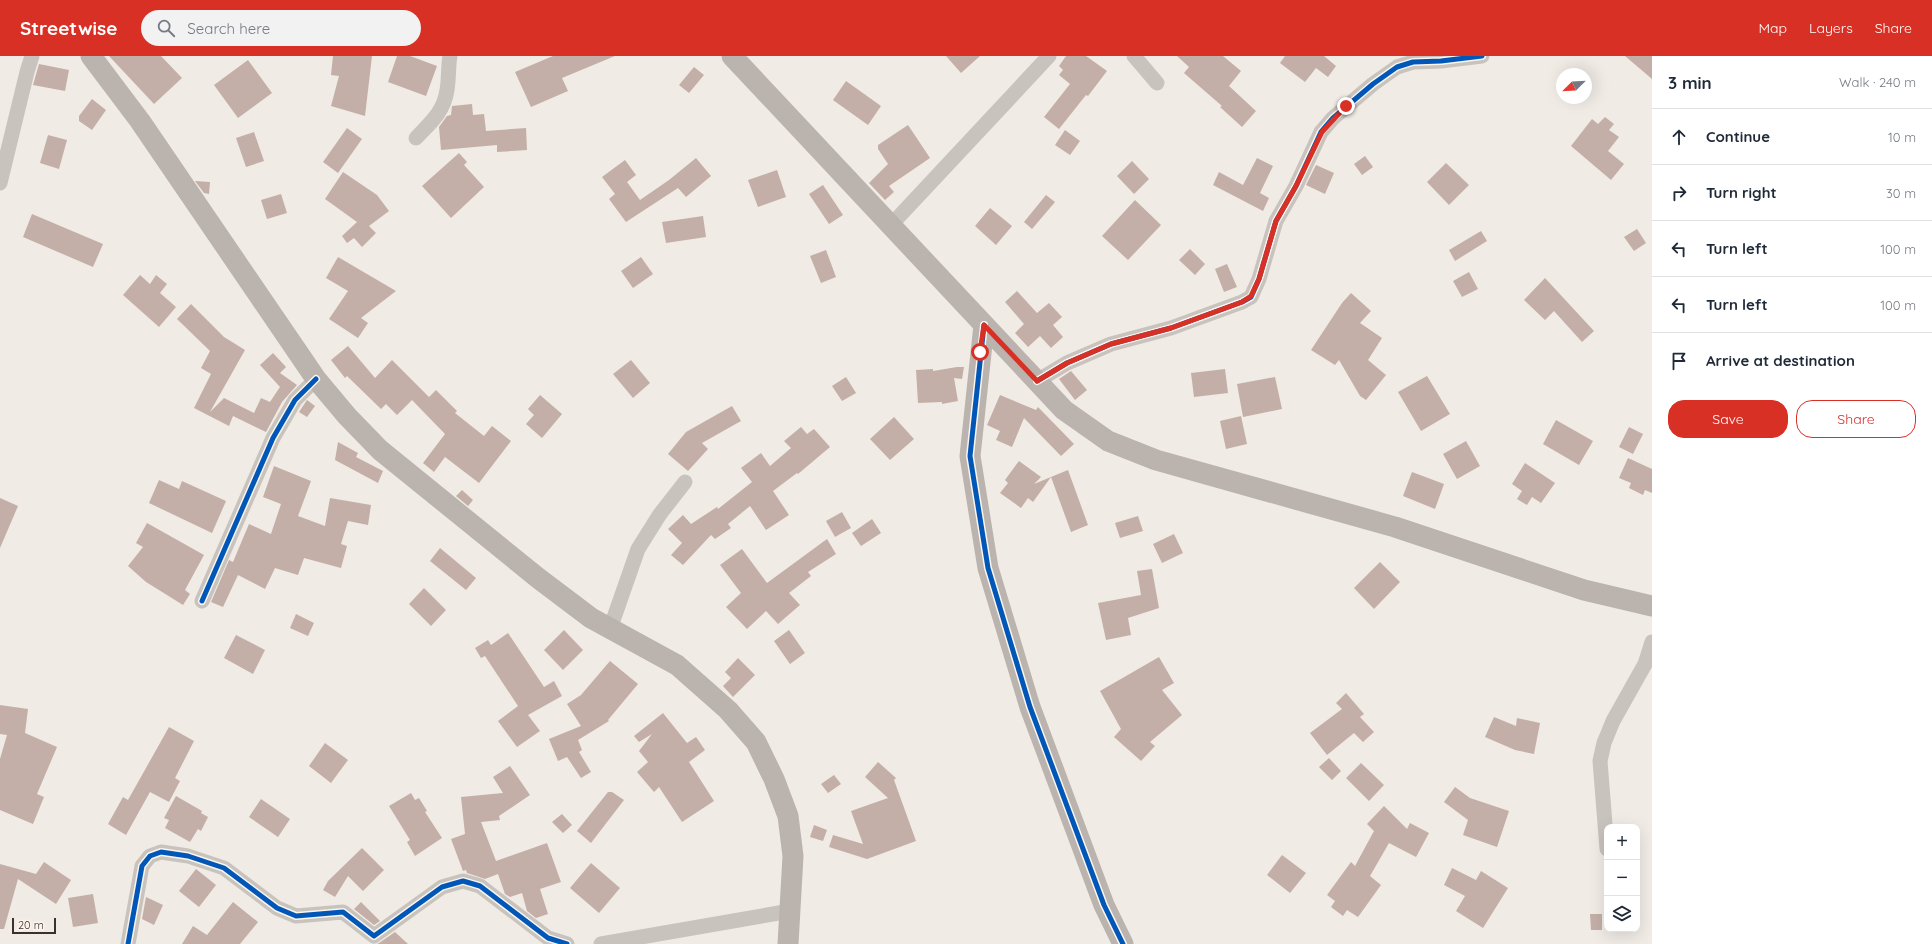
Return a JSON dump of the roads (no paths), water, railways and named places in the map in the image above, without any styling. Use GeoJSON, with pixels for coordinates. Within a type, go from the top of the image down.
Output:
{"type":"FeatureCollection","features":[{"type":"Feature","properties":{"kind":"main road"},"geometry":{"type":"LineString","coordinates":[[91,56],[140,121],[316,379],[347,416],[380,450],[538,578],[591,618],[677,665],[728,710],[756,742],[774,779],[788,816],[793,856],[788,944]]}},
{"type":"Feature","properties":{"kind":"main road"},"geometry":{"type":"LineString","coordinates":[[732,56],[1064,410],[1108,441],[1156,460],[1395,527],[1584,590],[1652,606]]}},
{"type":"Feature","properties":{"kind":"main road"},"geometry":{"type":"LineString","coordinates":[[984,325],[970,456],[988,568],[1030,707],[1104,905],[1122,944]]}},
{"type":"Feature","properties":{"kind":"street"},"geometry":{"type":"LineString","coordinates":[[0,183],[26,72],[32,56]]}},
{"type":"Feature","properties":{"kind":"street"},"geometry":{"type":"LineString","coordinates":[[416,138],[443,108],[448,89],[447,69],[450,56]]}},
{"type":"Feature","properties":{"kind":"street"},"geometry":{"type":"LineString","coordinates":[[891,225],[1049,56]]}},
{"type":"Feature","properties":{"kind":"street"},"geometry":{"type":"LineString","coordinates":[[1134,56],[1157,83]]}},
{"type":"Feature","properties":{"kind":"street"},"geometry":{"type":"LineString","coordinates":[[1037,381],[1067,363],[1111,344],[1171,328],[1242,302],[1251,296],[1259,279],[1276,221],[1296,186],[1322,132],[1333,118],[1373,84],[1397,67],[1413,62],[1441,61],[1482,56]]}},
{"type":"Feature","properties":{"kind":"street"},"geometry":{"type":"LineString","coordinates":[[202,601],[273,438],[295,400],[316,379]]}},
{"type":"Feature","properties":{"kind":"street"},"geometry":{"type":"LineString","coordinates":[[610,629],[638,550],[660,514],[685,482]]}},
{"type":"Feature","properties":{"kind":"street"},"geometry":{"type":"LineString","coordinates":[[1605,824],[1600,761],[1604,743],[1613,721],[1649,668],[1652,642]]}},
{"type":"Feature","properties":{"kind":"street"},"geometry":{"type":"LineString","coordinates":[[128,944],[142,866],[150,856],[160,852],[188,856],[224,868],[278,908],[296,916],[343,912],[374,936],[442,887],[463,881],[480,886],[548,938],[567,944]]}},
{"type":"Feature","properties":{"kind":"street"},"geometry":{"type":"LineString","coordinates":[[601,944],[790,911]]}}]}
